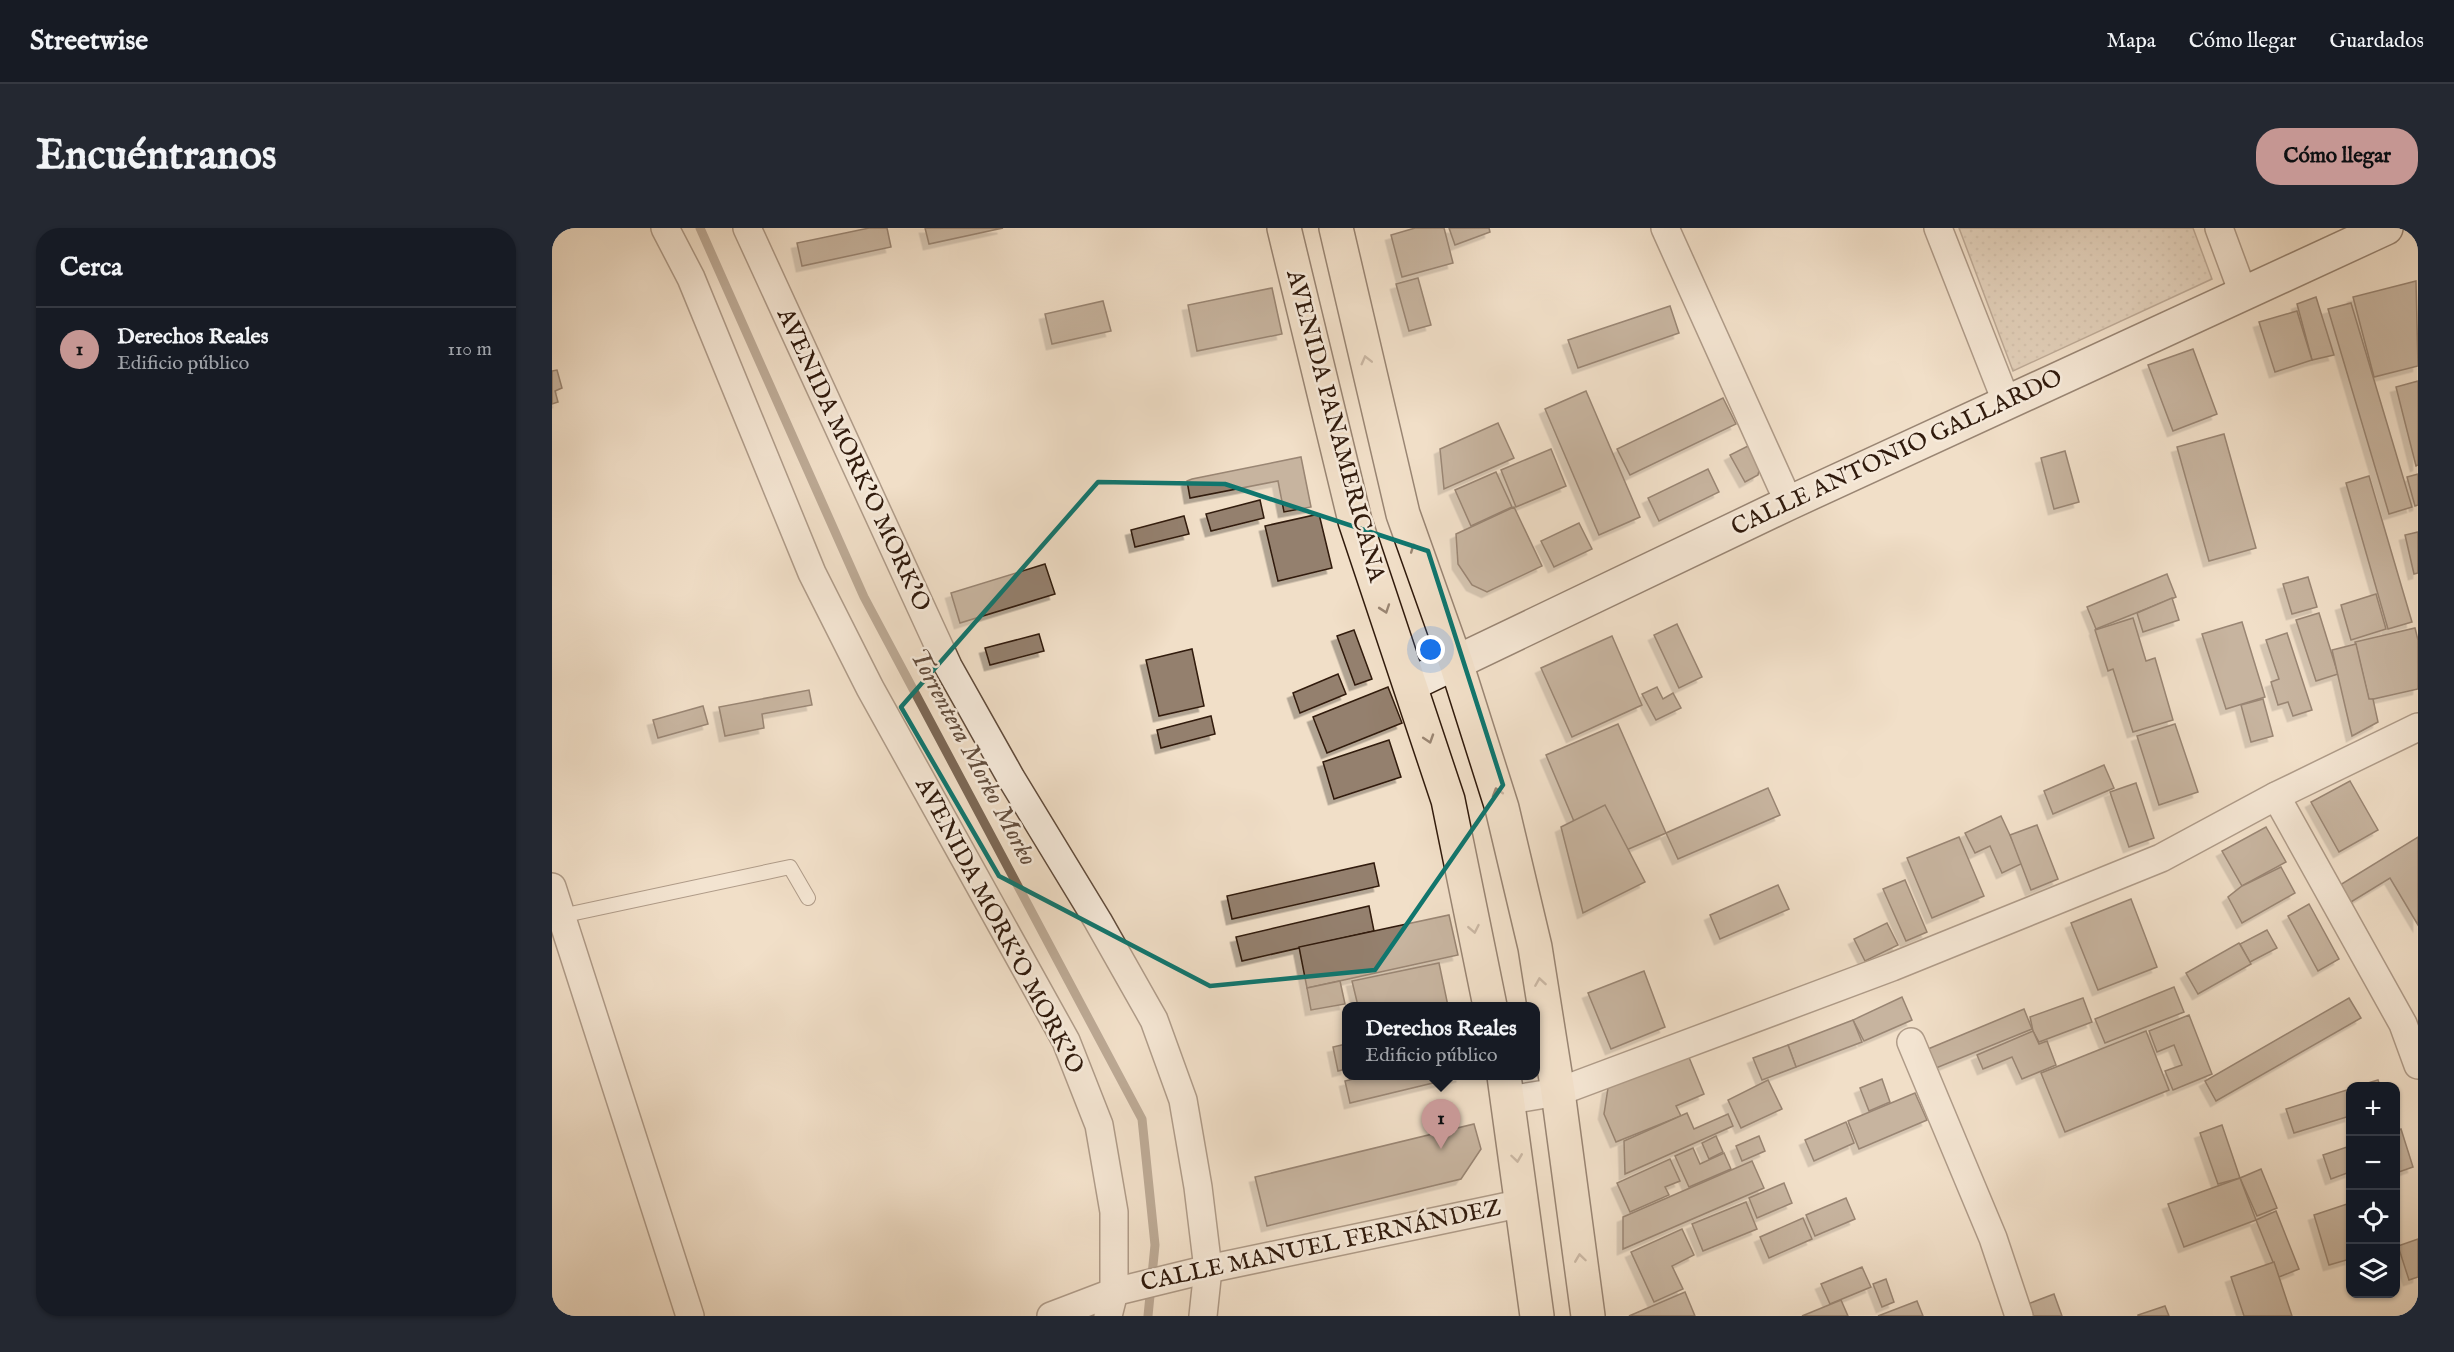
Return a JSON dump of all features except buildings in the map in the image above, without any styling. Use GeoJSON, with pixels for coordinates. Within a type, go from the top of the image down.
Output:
{"type":"FeatureCollection","features":[{"type":"Feature","properties":{"kind":"main road","name":"AVENIDA PANAMERICANA"},"geometry":{"type":"LineString","coordinates":[[1284,228],[1355,521],[1448,800],[1489,1002]]}},
{"type":"Feature","properties":{"kind":"main road","name":"AVENIDA PANAMERICANA"},"geometry":{"type":"LineString","coordinates":[[1336,228],[1403,514],[1456,663],[1507,831],[1535,947],[1558,1092],[1588,1316]]}},
{"type":"Feature","properties":{"kind":"main road","name":"CALLE ANTONIO GALLARDO"},"geometry":{"type":"LineString","coordinates":[[1411,684],[2006,401],[2386,228]]}},
{"type":"Feature","properties":{"kind":"main road"},"geometry":{"type":"LineString","coordinates":[[1506,1088],[1537,1316]]}},
{"type":"Feature","properties":{"kind":"street","name":"AVENIDA MORK'O MORK'O"},"geometry":{"type":"LineString","coordinates":[[665,228],[691,279],[812,573],[870,688],[1066,1041],[1099,1125],[1131,1293]]}},
{"type":"Feature","properties":{"kind":"street","name":"AVENIDA MORK'O MORK'O"},"geometry":{"type":"LineString","coordinates":[[747,228],[948,666],[1011,778],[1098,921],[1154,1020],[1183,1100],[1198,1187],[1208,1269],[1203,1316]]}},
{"type":"Feature","properties":{"kind":"street"},"geometry":{"type":"LineString","coordinates":[[1665,228],[1789,503]]}},
{"type":"Feature","properties":{"kind":"street"},"geometry":{"type":"LineString","coordinates":[[1938,228],[2006,401]]}},
{"type":"Feature","properties":{"kind":"street"},"geometry":{"type":"LineString","coordinates":[[2219,228],[2243,293]]}},
{"type":"Feature","properties":{"kind":"street"},"geometry":{"type":"LineString","coordinates":[[1506,1088],[1558,1092],[1892,967],[2161,858],[2276,796],[2418,727]]}},
{"type":"Feature","properties":{"kind":"street"},"geometry":{"type":"LineString","coordinates":[[2276,796],[2403,1024],[2418,1065]]}},
{"type":"Feature","properties":{"kind":"street"},"geometry":{"type":"LineString","coordinates":[[552,887],[690,1316]]}},
{"type":"Feature","properties":{"kind":"street"},"geometry":{"type":"LineString","coordinates":[[1911,1042],[1993,1238],[2019,1316]]}},
{"type":"Feature","properties":{"kind":"street","name":"CALLE MANUEL FERNÁNDEZ"},"geometry":{"type":"LineString","coordinates":[[1051,1316],[1208,1269],[1523,1203]]}},
{"type":"Feature","properties":{"kind":"lane"},"geometry":{"type":"LineString","coordinates":[[561,916],[790,867],[808,898]]}},
{"type":"Feature","properties":{"kind":"highlighted area"},"geometry":{"type":"Polygon","coordinates":[[[1098,482],[1225,484],[1428,551],[1503,785],[1375,970],[1210,986],[999,876],[901,707],[1098,482]]]}},
{"type":"Feature","properties":{"kind":"shaded area"},"geometry":{"type":"Polygon","coordinates":[[[1959,228],[2193,228],[2212,279],[2013,371],[1959,228]]]}},
{"type":"Feature","properties":{"kind":"waterway","name":"Torrentera Morko Morko"},"geometry":{"type":"LineString","coordinates":[[700,228],[864,597],[1142,1119],[1155,1245],[1148,1316]]}},
{"type":"Feature","properties":{"kind":"place","name":"Derechos Reales"},"geometry":{"type":"Point","coordinates":[1441,1149]}}]}
